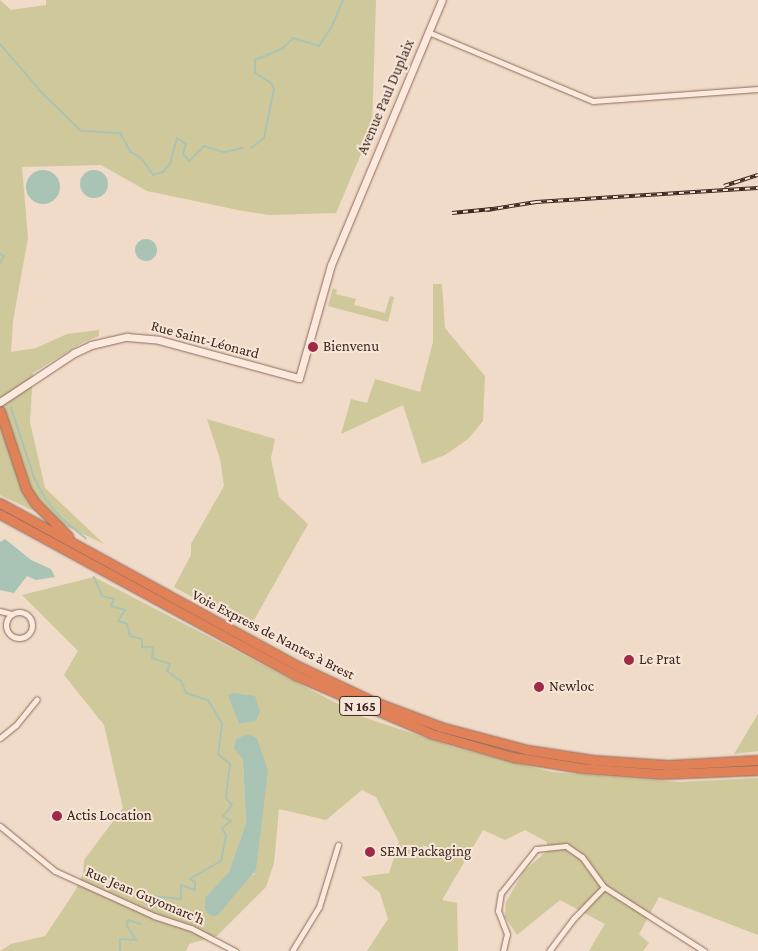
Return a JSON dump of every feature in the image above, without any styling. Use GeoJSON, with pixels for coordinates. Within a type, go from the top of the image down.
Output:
{"type":"FeatureCollection","features":[{"type":"Feature","properties":{"kind":"highway"},"geometry":{"type":"LineString","coordinates":[[0,411],[26,490],[35,503],[73,542]]}},
{"type":"Feature","properties":{"kind":"highway","name":"Voie Express de Nantes à Brest"},"geometry":{"type":"LineString","coordinates":[[0,503],[300,667],[388,707],[455,731],[528,750],[609,762],[697,764],[758,760]]}},
{"type":"Feature","properties":{"kind":"highway","name":"Voie Express de Nantes à Brest"},"geometry":{"type":"LineString","coordinates":[[0,514],[295,675],[364,707],[432,734],[514,757],[581,768],[662,774],[758,770]]}},
{"type":"Feature","properties":{"kind":"main road","name":"Avenue Paul Duplaix"},"geometry":{"type":"LineString","coordinates":[[299,378],[332,265],[355,205],[442,0]]}},
{"type":"Feature","properties":{"kind":"main road","name":"Rue Saint-Léonard"},"geometry":{"type":"LineString","coordinates":[[0,402],[74,353],[91,345],[127,337],[159,340],[299,378]]}},
{"type":"Feature","properties":{"kind":"street"},"geometry":{"type":"LineString","coordinates":[[428,32],[593,101],[758,89]]}},
{"type":"Feature","properties":{"kind":"street"},"geometry":{"type":"LineString","coordinates":[[0,611],[12,614],[25,614],[31,620],[31,628],[27,635],[15,637],[9,632],[6,625],[12,614]]}},
{"type":"Feature","properties":{"kind":"street"},"geometry":{"type":"LineString","coordinates":[[0,738],[16,725],[36,699]]}},
{"type":"Feature","properties":{"kind":"street","name":"Rue Jean Guyomarc'h"},"geometry":{"type":"LineString","coordinates":[[0,826],[55,870],[154,916],[192,928],[235,951]]}},
{"type":"Feature","properties":{"kind":"street"},"geometry":{"type":"LineString","coordinates":[[292,951],[319,907],[338,845]]}},
{"type":"Feature","properties":{"kind":"street"},"geometry":{"type":"LineString","coordinates":[[503,951],[507,934],[498,911],[501,893],[536,849],[566,846],[582,857],[604,888],[704,951]]}},
{"type":"Feature","properties":{"kind":"street"},"geometry":{"type":"LineString","coordinates":[[549,951],[574,918],[604,888]]}},
{"type":"Feature","properties":{"kind":"shaded area"},"geometry":{"type":"Polygon","coordinates":[[[0,0],[11,10],[46,5],[46,0],[376,0],[372,128],[336,213],[269,215],[238,210],[147,191],[101,165],[22,167],[28,238],[13,321],[11,352],[36,348],[67,334],[99,330],[99,336],[82,343],[33,373],[30,422],[45,488],[104,544],[0,495],[0,0]]]}},
{"type":"Feature","properties":{"kind":"shaded area"},"geometry":{"type":"Polygon","coordinates":[[[43,170],[50,171],[55,175],[59,180],[59,194],[55,199],[50,203],[43,204],[36,203],[31,199],[27,194],[26,187],[27,180],[31,175],[36,171],[43,170]]]}},
{"type":"Feature","properties":{"kind":"shaded area"},"geometry":{"type":"Polygon","coordinates":[[[94,170],[104,174],[108,184],[104,194],[94,198],[84,194],[80,184],[84,174],[94,170]]]}},
{"type":"Feature","properties":{"kind":"shaded area"},"geometry":{"type":"Polygon","coordinates":[[[146,239],[154,242],[157,250],[154,258],[146,261],[138,258],[135,250],[138,242],[146,239]]]}},
{"type":"Feature","properties":{"kind":"shaded area"},"geometry":{"type":"Polygon","coordinates":[[[433,284],[442,284],[445,328],[485,376],[483,421],[468,439],[445,455],[422,464],[403,405],[341,434],[351,399],[367,403],[375,379],[420,392],[433,342],[433,284]]]}},
{"type":"Feature","properties":{"kind":"shaded area"},"geometry":{"type":"Polygon","coordinates":[[[333,288],[337,290],[336,294],[356,299],[354,305],[385,313],[390,296],[394,297],[388,322],[328,306],[333,288]]]}},
{"type":"Feature","properties":{"kind":"shaded area"},"geometry":{"type":"Polygon","coordinates":[[[207,419],[275,439],[271,458],[279,497],[308,524],[249,629],[174,587],[191,555],[191,544],[224,486],[220,459],[207,419]]]}},
{"type":"Feature","properties":{"kind":"shaded area"},"geometry":{"type":"Polygon","coordinates":[[[5,539],[31,560],[51,569],[55,577],[36,580],[27,576],[14,593],[0,590],[0,542],[5,539]]]}},
{"type":"Feature","properties":{"kind":"shaded area"},"geometry":{"type":"Polygon","coordinates":[[[94,577],[363,717],[453,747],[552,772],[678,782],[758,778],[758,935],[659,897],[639,934],[649,943],[643,951],[589,951],[605,924],[560,900],[517,935],[505,917],[506,902],[524,871],[547,851],[547,842],[525,830],[505,840],[483,830],[442,900],[457,903],[458,951],[367,951],[388,919],[380,893],[361,877],[389,873],[399,842],[376,797],[362,790],[326,820],[279,809],[274,863],[266,887],[217,936],[189,944],[186,951],[0,951],[11,944],[45,936],[75,891],[83,874],[84,860],[123,808],[104,725],[64,675],[78,651],[22,595],[94,577]],[[229,695],[239,724],[253,721],[229,695]],[[243,758],[246,823],[229,873],[254,875],[243,758]]]}},
{"type":"Feature","properties":{"kind":"shaded area"},"geometry":{"type":"Polygon","coordinates":[[[233,693],[255,696],[260,711],[256,721],[239,724],[228,695],[233,693]]]}},
{"type":"Feature","properties":{"kind":"shaded area"},"geometry":{"type":"Polygon","coordinates":[[[758,714],[758,751],[734,754],[758,714]]]}},
{"type":"Feature","properties":{"kind":"shaded area"},"geometry":{"type":"Polygon","coordinates":[[[248,734],[257,738],[268,771],[256,870],[217,916],[211,916],[205,910],[205,898],[229,872],[246,823],[243,759],[234,749],[236,739],[248,734]]]}},
{"type":"Feature","properties":{"kind":"waterway"},"geometry":{"type":"LineString","coordinates":[[251,148],[264,138],[274,89],[271,83],[255,73],[255,60],[283,48],[293,38],[319,46],[332,26],[343,0]]}},
{"type":"Feature","properties":{"kind":"waterway"},"geometry":{"type":"LineString","coordinates":[[0,44],[37,87]]}},
{"type":"Feature","properties":{"kind":"waterway"},"geometry":{"type":"LineString","coordinates":[[38,89],[81,131],[120,133],[130,151],[142,159],[153,175],[163,172],[170,164],[177,138],[186,144],[183,154],[189,161],[204,146],[224,152],[243,148]]}},
{"type":"Feature","properties":{"kind":"waterway"},"geometry":{"type":"LineString","coordinates":[[0,254],[4,256],[0,263]]}},
{"type":"Feature","properties":{"kind":"waterway"},"geometry":{"type":"LineString","coordinates":[[11,408],[34,478],[45,498],[59,516],[86,539]]}},
{"type":"Feature","properties":{"kind":"waterway"},"geometry":{"type":"LineString","coordinates":[[94,577],[102,596],[114,599],[111,606],[125,610],[118,621],[127,624],[130,636],[142,639],[142,647],[153,647],[152,658],[170,664],[167,671],[181,681],[186,693],[208,700],[222,723],[218,754],[230,764],[226,798],[232,805],[223,816],[231,821],[222,828],[226,836],[221,861],[190,879],[195,882],[195,890],[181,885],[181,899],[152,896],[155,907]]}},
{"type":"Feature","properties":{"kind":"waterway"},"geometry":{"type":"LineString","coordinates":[[120,951],[120,939],[136,940],[127,926],[128,920],[141,924]]}},
{"type":"Feature","properties":{"kind":"railway"},"geometry":{"type":"LineString","coordinates":[[724,186],[758,175]]}},
{"type":"Feature","properties":{"kind":"railway"},"geometry":{"type":"LineString","coordinates":[[487,210],[536,202],[758,188]]}},
{"type":"Feature","properties":{"kind":"railway"},"geometry":{"type":"LineString","coordinates":[[452,213],[492,209]]}},
{"type":"Feature","properties":{"kind":"place","name":"Bienvenu"},"geometry":{"type":"Point","coordinates":[313,347]}},
{"type":"Feature","properties":{"kind":"place","name":"Le Prat"},"geometry":{"type":"Point","coordinates":[629,660]}},
{"type":"Feature","properties":{"kind":"place","name":"Newloc"},"geometry":{"type":"Point","coordinates":[539,687]}},
{"type":"Feature","properties":{"kind":"place","name":"Actis Location"},"geometry":{"type":"Point","coordinates":[57,816]}},
{"type":"Feature","properties":{"kind":"place","name":"SEM Packaging"},"geometry":{"type":"Point","coordinates":[370,852]}}]}
